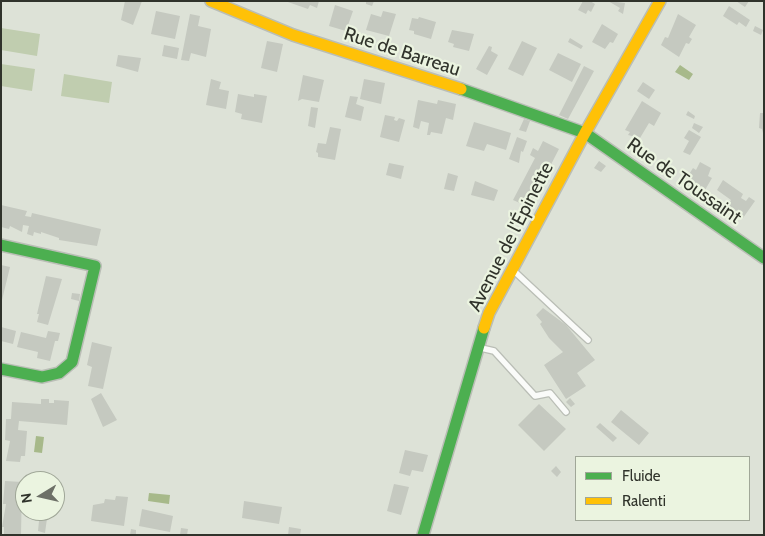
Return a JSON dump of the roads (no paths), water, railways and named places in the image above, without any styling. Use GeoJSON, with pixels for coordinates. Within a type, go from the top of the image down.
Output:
{"type":"FeatureCollection","features":[{"type":"Feature","properties":{"kind":"street","name":"Rue de Barreau"},"geometry":{"type":"LineString","coordinates":[[211,1],[293,35],[500,102],[585,133]]}},
{"type":"Feature","properties":{"kind":"street","name":"Avenue de l'Épinette"},"geometry":{"type":"LineString","coordinates":[[423,535],[489,313],[585,133],[660,1]]}},
{"type":"Feature","properties":{"kind":"street","name":"Rue de Toussaint"},"geometry":{"type":"LineString","coordinates":[[585,133],[764,258]]}},
{"type":"Feature","properties":{"kind":"street"},"geometry":{"type":"LineString","coordinates":[[1,245],[95,266],[72,362],[59,373],[42,377],[1,369]]}},
{"type":"Feature","properties":{"kind":"lane"},"geometry":{"type":"LineString","coordinates":[[512,270],[588,340]]}},
{"type":"Feature","properties":{"kind":"lane"},"geometry":{"type":"LineString","coordinates":[[479,347],[494,351],[535,396],[550,393],[566,412]]}}]}
